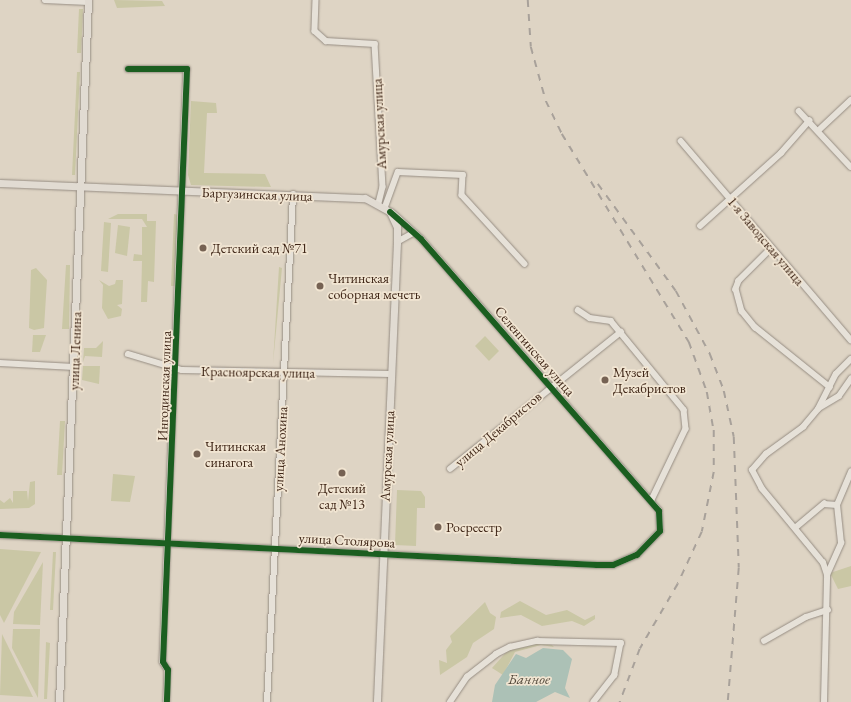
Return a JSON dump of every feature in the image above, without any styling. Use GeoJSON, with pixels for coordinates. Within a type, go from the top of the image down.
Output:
{"type":"FeatureCollection","features":[{"type":"Feature","properties":{"kind":"main road","name":"улица Ленина"},"geometry":{"type":"LineString","coordinates":[[59,702],[67,539],[88,1]]}},
{"type":"Feature","properties":{"kind":"main road","name":"Баргузинская улица"},"geometry":{"type":"LineString","coordinates":[[0,184],[365,198],[384,207]]}},
{"type":"Feature","properties":{"kind":"main road","name":"Амурская улица"},"geometry":{"type":"LineString","coordinates":[[376,702],[397,242],[397,228],[384,207]]}},
{"type":"Feature","properties":{"kind":"street"},"geometry":{"type":"LineString","coordinates":[[45,0],[88,1]]}},
{"type":"Feature","properties":{"kind":"street","name":"Амурская улица"},"geometry":{"type":"LineString","coordinates":[[316,0],[315,31],[326,41],[375,44],[384,207]]}},
{"type":"Feature","properties":{"kind":"street","name":"Ингодинская улица"},"geometry":{"type":"LineString","coordinates":[[128,69],[187,69],[184,190],[163,662],[168,670],[167,702]]}},
{"type":"Feature","properties":{"kind":"street"},"geometry":{"type":"LineString","coordinates":[[818,131],[851,100]]}},
{"type":"Feature","properties":{"kind":"street"},"geometry":{"type":"LineString","coordinates":[[799,111],[851,167]]}},
{"type":"Feature","properties":{"kind":"street"},"geometry":{"type":"LineString","coordinates":[[700,226],[809,122]]}},
{"type":"Feature","properties":{"kind":"street","name":"1-я Заводская улица"},"geometry":{"type":"LineString","coordinates":[[681,141],[851,340]]}},
{"type":"Feature","properties":{"kind":"street"},"geometry":{"type":"LineString","coordinates":[[384,207],[398,172],[463,175],[462,195],[525,264]]}},
{"type":"Feature","properties":{"kind":"street","name":"улица Анохина"},"geometry":{"type":"LineString","coordinates":[[267,702],[293,195]]}},
{"type":"Feature","properties":{"kind":"street","name":"Селенгинская улица"},"geometry":{"type":"LineString","coordinates":[[384,207],[413,233],[549,386],[653,498],[659,511]]}},
{"type":"Feature","properties":{"kind":"street"},"geometry":{"type":"LineString","coordinates":[[397,242],[413,233]]}},
{"type":"Feature","properties":{"kind":"street"},"geometry":{"type":"LineString","coordinates":[[772,248],[739,282],[736,289],[742,311],[755,327],[802,361],[830,387]]}},
{"type":"Feature","properties":{"kind":"street"},"geometry":{"type":"LineString","coordinates":[[578,310],[590,318],[612,321],[662,380],[687,418],[686,429],[653,498]]}},
{"type":"Feature","properties":{"kind":"street","name":"улица Декабристов"},"geometry":{"type":"LineString","coordinates":[[450,468],[549,386],[620,332]]}},
{"type":"Feature","properties":{"kind":"street","name":"Красноярская улица"},"geometry":{"type":"LineString","coordinates":[[128,354],[150,363],[176,368],[284,373],[391,374]]}},
{"type":"Feature","properties":{"kind":"street"},"geometry":{"type":"LineString","coordinates":[[824,702],[828,610],[827,576],[822,563],[762,489],[752,470],[755,464],[803,427],[818,409],[830,387],[851,359]]}},
{"type":"Feature","properties":{"kind":"street"},"geometry":{"type":"LineString","coordinates":[[0,363],[74,367]]}},
{"type":"Feature","properties":{"kind":"street"},"geometry":{"type":"LineString","coordinates":[[818,409],[839,396],[851,379]]}},
{"type":"Feature","properties":{"kind":"street"},"geometry":{"type":"LineString","coordinates":[[827,576],[841,542],[837,505],[851,472]]}},
{"type":"Feature","properties":{"kind":"street"},"geometry":{"type":"LineString","coordinates":[[795,528],[824,504],[837,505]]}},
{"type":"Feature","properties":{"kind":"street","name":"улица Столярова"},"geometry":{"type":"LineString","coordinates":[[0,535],[613,565],[637,555],[651,543],[660,530],[659,511]]}},
{"type":"Feature","properties":{"kind":"street"},"geometry":{"type":"LineString","coordinates":[[764,641],[806,617],[828,610]]}},
{"type":"Feature","properties":{"kind":"street"},"geometry":{"type":"LineString","coordinates":[[450,702],[468,677],[496,654],[510,647],[537,641],[621,643],[615,675],[608,679],[594,702]]}},
{"type":"Feature","properties":{"kind":"shaded area"},"geometry":{"type":"Polygon","coordinates":[[[114,0],[162,1],[165,6],[117,8],[114,0]]]}},
{"type":"Feature","properties":{"kind":"shaded area"},"geometry":{"type":"Polygon","coordinates":[[[79,9],[83,9],[81,53],[77,53],[79,9]]]}},
{"type":"Feature","properties":{"kind":"shaded area"},"geometry":{"type":"Polygon","coordinates":[[[77,72],[80,72],[75,175],[72,175],[77,72]]]}},
{"type":"Feature","properties":{"kind":"shaded area"},"geometry":{"type":"Polygon","coordinates":[[[191,101],[216,103],[217,113],[207,113],[204,173],[265,174],[271,187],[191,185],[188,175],[191,101]]]}},
{"type":"Feature","properties":{"kind":"shaded area"},"geometry":{"type":"Polygon","coordinates":[[[118,214],[147,214],[147,221],[156,221],[154,282],[148,281],[147,302],[141,302],[142,261],[133,261],[134,254],[142,255],[142,227],[147,227],[142,219],[108,219],[118,214]]]}},
{"type":"Feature","properties":{"kind":"shaded area"},"geometry":{"type":"Polygon","coordinates":[[[174,214],[179,215],[176,286],[171,286],[174,214]]]}},
{"type":"Feature","properties":{"kind":"shaded area"},"geometry":{"type":"Polygon","coordinates":[[[104,222],[111,223],[108,272],[101,271],[104,222]]]}},
{"type":"Feature","properties":{"kind":"shaded area"},"geometry":{"type":"Polygon","coordinates":[[[118,225],[130,227],[127,256],[115,253],[118,225]]]}},
{"type":"Feature","properties":{"kind":"shaded area"},"geometry":{"type":"Polygon","coordinates":[[[66,265],[70,265],[69,329],[62,329],[66,265]]]}},
{"type":"Feature","properties":{"kind":"shaded area"},"geometry":{"type":"Polygon","coordinates":[[[279,267],[282,268],[273,363],[279,267]]]}},
{"type":"Feature","properties":{"kind":"shaded area"},"geometry":{"type":"Polygon","coordinates":[[[36,268],[47,280],[44,328],[34,330],[29,328],[31,270],[36,268]]]}},
{"type":"Feature","properties":{"kind":"shaded area"},"geometry":{"type":"Polygon","coordinates":[[[99,280],[109,286],[115,284],[116,280],[123,280],[122,304],[117,305],[122,309],[121,316],[108,319],[102,308],[103,285],[99,280]]]}},
{"type":"Feature","properties":{"kind":"shaded area"},"geometry":{"type":"Polygon","coordinates":[[[33,335],[46,335],[40,352],[32,352],[33,335]]]}},
{"type":"Feature","properties":{"kind":"shaded area"},"geometry":{"type":"Polygon","coordinates":[[[485,336],[499,351],[489,361],[475,346],[485,336]]]}},
{"type":"Feature","properties":{"kind":"shaded area"},"geometry":{"type":"Polygon","coordinates":[[[103,341],[102,357],[85,356],[83,362],[84,348],[96,348],[103,341]]]}},
{"type":"Feature","properties":{"kind":"shaded area"},"geometry":{"type":"Polygon","coordinates":[[[83,366],[100,366],[99,384],[82,380],[83,366]]]}},
{"type":"Feature","properties":{"kind":"shaded area"},"geometry":{"type":"Polygon","coordinates":[[[60,421],[65,421],[62,475],[57,475],[60,421]]]}},
{"type":"Feature","properties":{"kind":"shaded area"},"geometry":{"type":"Polygon","coordinates":[[[113,474],[135,476],[130,502],[111,501],[113,474]]]}},
{"type":"Feature","properties":{"kind":"shaded area"},"geometry":{"type":"Polygon","coordinates":[[[35,481],[35,504],[29,508],[0,509],[0,500],[4,503],[10,498],[13,503],[13,491],[27,491],[28,501],[30,482],[35,481]]]}},
{"type":"Feature","properties":{"kind":"shaded area"},"geometry":{"type":"Polygon","coordinates":[[[397,490],[421,491],[425,497],[425,508],[417,508],[416,546],[395,545],[397,490]]]}},
{"type":"Feature","properties":{"kind":"shaded area"},"geometry":{"type":"Polygon","coordinates":[[[0,549],[41,552],[4,623],[0,615],[0,549]]]}},
{"type":"Feature","properties":{"kind":"shaded area"},"geometry":{"type":"Polygon","coordinates":[[[53,552],[56,552],[53,610],[50,610],[53,552]]]}},
{"type":"Feature","properties":{"kind":"shaded area"},"geometry":{"type":"Polygon","coordinates":[[[43,562],[40,625],[13,624],[14,612],[43,562]]]}},
{"type":"Feature","properties":{"kind":"shaded area"},"geometry":{"type":"Polygon","coordinates":[[[851,566],[851,586],[838,589],[830,573],[851,566]]]}},
{"type":"Feature","properties":{"kind":"shaded area"},"geometry":{"type":"Polygon","coordinates":[[[520,601],[546,615],[567,610],[585,620],[595,615],[595,619],[584,626],[572,621],[542,626],[521,615],[500,618],[501,612],[520,601]]]}},
{"type":"Feature","properties":{"kind":"shaded area"},"geometry":{"type":"Polygon","coordinates":[[[485,602],[490,613],[496,617],[494,629],[473,643],[467,657],[440,675],[439,660],[447,663],[446,650],[452,642],[450,636],[485,602]]]}},
{"type":"Feature","properties":{"kind":"shaded area"},"geometry":{"type":"Polygon","coordinates":[[[13,629],[40,629],[38,698],[12,648],[13,629]]]}},
{"type":"Feature","properties":{"kind":"shaded area"},"geometry":{"type":"Polygon","coordinates":[[[2,634],[33,697],[0,695],[2,634]]]}},
{"type":"Feature","properties":{"kind":"shaded area"},"geometry":{"type":"Polygon","coordinates":[[[545,638],[554,647],[541,645],[515,652],[503,675],[492,668],[510,648],[545,638]]]}},
{"type":"Feature","properties":{"kind":"shaded area"},"geometry":{"type":"Polygon","coordinates":[[[46,642],[50,643],[47,699],[44,699],[46,642]]]}},
{"type":"Feature","properties":{"kind":"water","name":"Банное"},"geometry":{"type":"Polygon","coordinates":[[[543,648],[563,650],[572,659],[565,688],[570,698],[555,692],[536,702],[492,702],[495,685],[516,654],[526,658],[543,648]]]}},
{"type":"Feature","properties":{"kind":"railway"},"geometry":{"type":"LineString","coordinates":[[528,0],[531,47],[546,101],[562,134],[689,342],[707,392],[714,430],[714,472],[702,532],[678,584],[640,649],[620,702]]}},
{"type":"Feature","properties":{"kind":"railway"},"geometry":{"type":"LineString","coordinates":[[598,184],[676,291],[710,354],[724,391],[734,437],[739,568],[728,702]]}},
{"type":"Feature","properties":{"kind":"cycle path"},"geometry":{"type":"LineString","coordinates":[[128,69],[187,69],[163,662],[168,670],[167,702]]}},
{"type":"Feature","properties":{"kind":"cycle path"},"geometry":{"type":"LineString","coordinates":[[0,535],[597,565],[613,565],[637,555],[660,531],[659,511],[421,239],[390,212]]}},
{"type":"Feature","properties":{"kind":"place","name":"Детский сад №71"},"geometry":{"type":"Point","coordinates":[203,248]}},
{"type":"Feature","properties":{"kind":"place","name":"Читинская соборная мечеть"},"geometry":{"type":"Point","coordinates":[320,286]}},
{"type":"Feature","properties":{"kind":"place","name":"Музей Декабристов"},"geometry":{"type":"Point","coordinates":[605,380]}},
{"type":"Feature","properties":{"kind":"place","name":"Читинская синагога"},"geometry":{"type":"Point","coordinates":[197,454]}},
{"type":"Feature","properties":{"kind":"place","name":"Детский сад №13"},"geometry":{"type":"Point","coordinates":[342,473]}},
{"type":"Feature","properties":{"kind":"place","name":"Росреестр"},"geometry":{"type":"Point","coordinates":[438,527]}}]}
